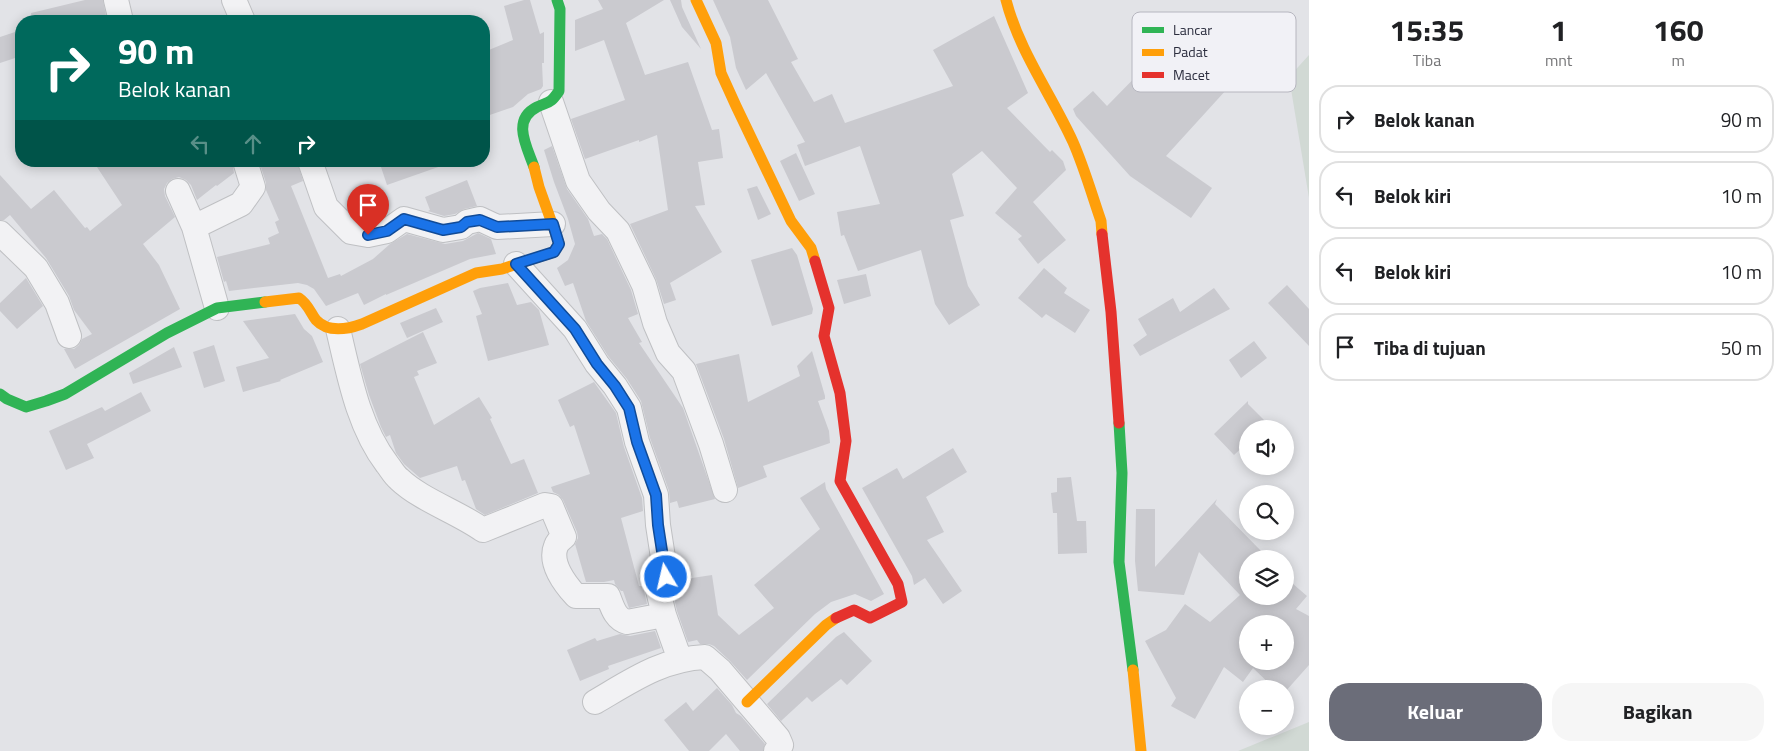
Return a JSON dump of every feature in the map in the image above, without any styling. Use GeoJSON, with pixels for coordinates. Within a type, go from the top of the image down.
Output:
{"type":"FeatureCollection","features":[{"type":"Feature","properties":{"kind":"street"},"geometry":{"type":"LineString","coordinates":[[116,0],[120,15]]}},
{"type":"Feature","properties":{"kind":"street"},"geometry":{"type":"LineString","coordinates":[[234,0],[240,15]]}},
{"type":"Feature","properties":{"kind":"street"},"geometry":{"type":"LineString","coordinates":[[0,394],[26,407],[66,394],[91,377],[167,333],[217,308],[299,298],[308,305],[319,322],[338,329],[365,323],[476,273],[502,269],[554,252],[559,244],[539,187],[534,166],[524,142],[522,125],[527,114],[537,107],[551,102],[559,91],[560,9],[558,0]]}},
{"type":"Feature","properties":{"kind":"street"},"geometry":{"type":"LineString","coordinates":[[696,0],[716,43],[721,73],[736,106],[791,221],[811,248],[829,308],[824,336],[840,393],[846,440],[840,481],[898,584],[902,602],[870,618],[854,610],[840,615],[826,625],[747,702]]}},
{"type":"Feature","properties":{"kind":"street"},"geometry":{"type":"LineString","coordinates":[[1006,0],[1010,16],[1038,78],[1073,142],[1101,221],[1111,312],[1122,473],[1119,562],[1141,751]]}},
{"type":"Feature","properties":{"kind":"street"},"geometry":{"type":"LineString","coordinates":[[551,102],[578,181],[599,211],[618,231],[644,285],[655,323],[668,353],[684,372],[711,444],[725,490]]}},
{"type":"Feature","properties":{"kind":"street"},"geometry":{"type":"LineString","coordinates":[[194,227],[241,204],[253,187],[246,167]]}},
{"type":"Feature","properties":{"kind":"street"},"geometry":{"type":"LineString","coordinates":[[312,167],[326,207],[351,232],[368,235],[387,231],[404,219],[443,230],[461,227],[467,222],[480,220],[497,227],[553,224]]}},
{"type":"Feature","properties":{"kind":"street"},"geometry":{"type":"LineString","coordinates":[[178,191],[194,227],[217,308]]}},
{"type":"Feature","properties":{"kind":"street"},"geometry":{"type":"LineString","coordinates":[[0,233],[36,268],[57,303],[69,336]]}},
{"type":"Feature","properties":{"kind":"street"},"geometry":{"type":"LineString","coordinates":[[516,264],[575,329],[597,364],[615,386],[629,408],[637,442],[656,495],[658,525],[666,577],[656,582],[664,615],[680,660]]}},
{"type":"Feature","properties":{"kind":"street"},"geometry":{"type":"LineString","coordinates":[[338,329],[353,392],[374,447],[398,479],[423,496],[472,522],[483,530],[546,505],[551,506],[564,537],[556,545],[554,561],[566,586],[576,596],[608,596],[613,611],[622,621],[627,622],[664,615]]}},
{"type":"Feature","properties":{"kind":"street"},"geometry":{"type":"LineString","coordinates":[[595,702],[658,667],[680,660],[705,657],[720,670],[778,738],[781,745],[776,751]]}},
{"type":"Feature","properties":{"kind":"shaded area"},"geometry":{"type":"Polygon","coordinates":[[[1309,55],[1309,198],[1291,92],[1296,92],[1296,69],[1309,55]]]}},
{"type":"Feature","properties":{"kind":"shaded area"},"geometry":{"type":"Polygon","coordinates":[[[1309,722],[1309,751],[1238,751],[1277,735],[1294,735],[1294,728],[1309,722]]]}},
{"type":"Feature","properties":{"kind":"building"},"geometry":{"type":"Polygon","coordinates":[[[85,0],[103,0],[106,15],[31,15],[31,13],[85,0]]]}},
{"type":"Feature","properties":{"kind":"building"},"geometry":{"type":"Polygon","coordinates":[[[530,0],[540,34],[544,32],[543,86],[541,89],[528,94],[513,107],[490,115],[490,50],[513,40],[504,6],[530,0]]]}},
{"type":"Feature","properties":{"kind":"building"},"geometry":{"type":"Polygon","coordinates":[[[598,0],[664,0],[626,23],[645,75],[688,62],[712,130],[719,129],[723,158],[698,162],[705,205],[695,206],[722,252],[670,283],[676,300],[664,304],[656,279],[630,224],[668,210],[657,135],[585,159],[571,119],[625,100],[604,40],[575,51],[575,20],[603,9],[598,0]]]}},
{"type":"Feature","properties":{"kind":"building"},"geometry":{"type":"Polygon","coordinates":[[[670,0],[681,0],[682,7],[701,49],[682,27],[670,0]]]}},
{"type":"Feature","properties":{"kind":"building"},"geometry":{"type":"Polygon","coordinates":[[[713,0],[768,0],[798,59],[791,62],[814,102],[832,94],[845,123],[953,86],[933,50],[994,16],[1028,93],[1007,108],[1050,152],[1052,150],[1063,161],[1066,170],[1033,202],[1066,240],[1038,264],[1018,239],[1022,236],[995,213],[1017,188],[982,151],[952,174],[964,216],[950,220],[968,286],[980,305],[949,325],[935,304],[921,250],[858,271],[844,235],[841,236],[837,212],[880,204],[860,146],[805,166],[797,145],[805,142],[766,73],[746,90],[736,68],[730,37],[713,0]]]}},
{"type":"Feature","properties":{"kind":"building"},"geometry":{"type":"Polygon","coordinates":[[[15,32],[15,58],[0,63],[0,37],[15,32]]]}},
{"type":"Feature","properties":{"kind":"building"},"geometry":{"type":"Polygon","coordinates":[[[1132,80],[1132,92],[1224,92],[1166,156],[1212,188],[1191,218],[1130,176],[1076,116],[1073,109],[1093,91],[1107,106],[1132,80]]]}},
{"type":"Feature","properties":{"kind":"building"},"geometry":{"type":"Polygon","coordinates":[[[552,146],[567,189],[588,219],[594,236],[602,234],[607,239],[631,290],[638,314],[628,318],[642,342],[639,343],[683,408],[715,499],[679,508],[677,501],[670,503],[669,491],[650,438],[641,401],[627,379],[608,356],[586,321],[573,283],[565,286],[557,268],[568,260],[575,244],[544,150],[552,146]]]}},
{"type":"Feature","properties":{"kind":"building"},"geometry":{"type":"Polygon","coordinates":[[[796,153],[815,194],[799,201],[780,161],[796,153]]]}},
{"type":"Feature","properties":{"kind":"building"},"geometry":{"type":"Polygon","coordinates":[[[97,167],[233,167],[234,173],[197,200],[191,185],[186,180],[179,177],[167,183],[164,189],[165,196],[175,217],[143,244],[159,265],[180,309],[75,369],[64,349],[74,349],[82,339],[92,334],[74,310],[69,296],[46,258],[10,215],[4,220],[0,220],[0,175],[31,209],[54,190],[85,228],[87,227],[90,231],[122,205],[97,167]]]}},
{"type":"Feature","properties":{"kind":"building"},"geometry":{"type":"Polygon","coordinates":[[[261,167],[299,167],[303,181],[291,186],[328,278],[340,274],[341,276],[373,259],[390,244],[407,234],[445,244],[463,241],[478,233],[491,239],[496,254],[470,259],[364,305],[358,293],[326,306],[314,289],[298,283],[229,291],[226,281],[224,282],[217,257],[270,244],[268,238],[279,233],[275,222],[279,220],[266,190],[266,183],[261,167]]]}},
{"type":"Feature","properties":{"kind":"building"},"geometry":{"type":"Polygon","coordinates":[[[381,167],[438,167],[387,185],[381,167]]]}},
{"type":"Feature","properties":{"kind":"building"},"geometry":{"type":"Polygon","coordinates":[[[467,180],[477,206],[444,216],[428,211],[430,210],[425,197],[467,180]]]}},
{"type":"Feature","properties":{"kind":"building"},"geometry":{"type":"Polygon","coordinates":[[[757,186],[771,214],[758,220],[747,189],[757,186]]]}},
{"type":"Feature","properties":{"kind":"building"},"geometry":{"type":"Polygon","coordinates":[[[792,248],[797,255],[813,309],[812,314],[772,326],[751,260],[792,248]]]}},
{"type":"Feature","properties":{"kind":"building"},"geometry":{"type":"Polygon","coordinates":[[[1044,268],[1067,288],[1064,293],[1090,310],[1075,333],[1046,314],[1042,318],[1018,298],[1044,268]]]}},
{"type":"Feature","properties":{"kind":"building"},"geometry":{"type":"Polygon","coordinates":[[[866,274],[871,296],[844,304],[837,280],[866,274]]]}},
{"type":"Feature","properties":{"kind":"building"},"geometry":{"type":"Polygon","coordinates":[[[26,278],[43,306],[17,329],[0,311],[0,303],[26,278]]]}},
{"type":"Feature","properties":{"kind":"building"},"geometry":{"type":"Polygon","coordinates":[[[508,283],[517,305],[531,302],[539,310],[549,345],[488,361],[476,316],[482,314],[473,291],[508,283]]]}},
{"type":"Feature","properties":{"kind":"building"},"geometry":{"type":"Polygon","coordinates":[[[1287,285],[1309,309],[1309,346],[1268,303],[1287,285]]]}},
{"type":"Feature","properties":{"kind":"building"},"geometry":{"type":"Polygon","coordinates":[[[1214,288],[1230,309],[1140,356],[1133,345],[1147,335],[1138,319],[1173,298],[1180,312],[1214,288]]]}},
{"type":"Feature","properties":{"kind":"building"},"geometry":{"type":"Polygon","coordinates":[[[436,308],[443,322],[407,338],[400,323],[436,308]]]}},
{"type":"Feature","properties":{"kind":"building"},"geometry":{"type":"Polygon","coordinates":[[[295,314],[304,329],[312,336],[323,362],[281,381],[243,392],[236,367],[269,358],[243,321],[295,314]]]}},
{"type":"Feature","properties":{"kind":"building"},"geometry":{"type":"Polygon","coordinates":[[[423,332],[437,363],[417,371],[419,375],[414,377],[434,425],[479,397],[492,418],[490,419],[511,464],[524,459],[538,493],[485,515],[476,509],[465,480],[462,481],[457,466],[420,478],[404,464],[396,453],[390,435],[386,437],[381,427],[360,364],[423,332]]]}},
{"type":"Feature","properties":{"kind":"building"},"geometry":{"type":"Polygon","coordinates":[[[1254,341],[1267,358],[1241,378],[1229,360],[1254,341]]]}},
{"type":"Feature","properties":{"kind":"building"},"geometry":{"type":"Polygon","coordinates":[[[214,345],[225,381],[204,388],[193,352],[214,345]]]}},
{"type":"Feature","properties":{"kind":"building"},"geometry":{"type":"Polygon","coordinates":[[[174,347],[182,367],[133,384],[129,373],[174,347]]]}},
{"type":"Feature","properties":{"kind":"building"},"geometry":{"type":"Polygon","coordinates":[[[812,351],[825,396],[825,399],[818,401],[829,431],[830,443],[763,466],[767,477],[738,488],[724,439],[696,364],[739,354],[748,402],[800,376],[797,366],[812,351]]]}},
{"type":"Feature","properties":{"kind":"building"},"geometry":{"type":"Polygon","coordinates":[[[594,382],[616,413],[624,447],[642,498],[643,511],[621,518],[639,586],[643,586],[647,604],[629,608],[623,591],[615,584],[614,580],[586,582],[575,544],[578,538],[577,532],[563,500],[553,492],[551,487],[590,474],[574,425],[570,427],[558,400],[594,382]]]}},
{"type":"Feature","properties":{"kind":"building"},"geometry":{"type":"Polygon","coordinates":[[[141,392],[151,411],[87,444],[94,458],[66,470],[49,431],[102,407],[105,411],[141,392]]]}},
{"type":"Feature","properties":{"kind":"building"},"geometry":{"type":"Polygon","coordinates":[[[1248,401],[1248,404],[1264,420],[1239,420],[1239,450],[1234,455],[1214,434],[1248,401]]]}},
{"type":"Feature","properties":{"kind":"building"},"geometry":{"type":"Polygon","coordinates":[[[953,448],[967,472],[926,497],[944,532],[927,540],[962,591],[943,604],[925,578],[914,585],[912,576],[862,488],[897,468],[903,479],[953,448]]]}},
{"type":"Feature","properties":{"kind":"building"},"geometry":{"type":"Polygon","coordinates":[[[1071,477],[1077,521],[1086,521],[1087,553],[1058,554],[1057,513],[1053,513],[1051,493],[1057,492],[1057,478],[1071,477]]]}},
{"type":"Feature","properties":{"kind":"building"},"geometry":{"type":"Polygon","coordinates":[[[825,482],[826,489],[884,594],[871,601],[855,594],[831,602],[815,614],[747,680],[714,646],[700,644],[697,640],[688,642],[677,611],[672,589],[678,584],[679,580],[712,575],[718,615],[739,635],[774,608],[754,585],[820,529],[800,498],[825,482]]]}},
{"type":"Feature","properties":{"kind":"building"},"geometry":{"type":"Polygon","coordinates":[[[1217,499],[1215,504],[1239,528],[1239,540],[1250,540],[1260,550],[1239,550],[1239,594],[1199,552],[1184,595],[1138,591],[1135,561],[1136,509],[1155,509],[1155,567],[1217,499]]]}},
{"type":"Feature","properties":{"kind":"building"},"geometry":{"type":"Polygon","coordinates":[[[1294,585],[1307,596],[1296,609],[1309,616],[1309,665],[1294,682],[1294,680],[1266,680],[1255,670],[1294,670],[1294,615],[1239,615],[1239,670],[1252,670],[1244,680],[1240,680],[1224,667],[1195,719],[1171,706],[1176,698],[1145,641],[1166,630],[1185,604],[1210,622],[1239,596],[1239,605],[1294,605],[1294,585]]]}},
{"type":"Feature","properties":{"kind":"building"},"geometry":{"type":"Polygon","coordinates":[[[655,631],[661,648],[608,666],[609,669],[580,681],[567,650],[595,638],[597,641],[620,634],[630,636],[655,631]]]}},
{"type":"Feature","properties":{"kind":"building"},"geometry":{"type":"Polygon","coordinates":[[[844,632],[872,661],[847,685],[841,679],[812,702],[807,697],[781,721],[767,704],[836,637],[844,632]]]}},
{"type":"Feature","properties":{"kind":"building"},"geometry":{"type":"Polygon","coordinates":[[[717,688],[732,705],[736,713],[741,716],[765,744],[763,751],[740,751],[726,734],[709,751],[689,751],[664,720],[686,702],[693,711],[717,688]]]}},
{"type":"Feature","properties":{"kind":"traffic: fast"},"geometry":{"type":"LineString","coordinates":[[534,167],[525,143],[523,126],[529,112],[552,100],[559,91],[560,9],[557,0]]}},
{"type":"Feature","properties":{"kind":"traffic: fast"},"geometry":{"type":"LineString","coordinates":[[0,394],[26,407],[46,401],[65,394],[167,333],[217,308],[265,302]]}},
{"type":"Feature","properties":{"kind":"traffic: fast"},"geometry":{"type":"LineString","coordinates":[[1119,423],[1122,473],[1119,562],[1133,670]]}},
{"type":"Feature","properties":{"kind":"traffic: slow"},"geometry":{"type":"LineString","coordinates":[[696,0],[716,43],[721,73],[736,106],[791,221],[811,248],[815,261]]}},
{"type":"Feature","properties":{"kind":"traffic: slow"},"geometry":{"type":"LineString","coordinates":[[1006,0],[1027,55],[1073,142],[1101,221],[1102,234]]}},
{"type":"Feature","properties":{"kind":"traffic: slow"},"geometry":{"type":"LineString","coordinates":[[265,302],[299,298],[305,303],[316,320],[326,327],[338,329],[351,327],[362,324],[476,273],[502,269],[554,252],[559,243],[534,167]]}},
{"type":"Feature","properties":{"kind":"traffic: slow"},"geometry":{"type":"LineString","coordinates":[[747,702],[826,625],[836,618]]}},
{"type":"Feature","properties":{"kind":"traffic: slow"},"geometry":{"type":"LineString","coordinates":[[1133,670],[1141,751]]}},
{"type":"Feature","properties":{"kind":"traffic: jam"},"geometry":{"type":"LineString","coordinates":[[1102,234],[1111,312],[1119,423]]}},
{"type":"Feature","properties":{"kind":"traffic: jam"},"geometry":{"type":"LineString","coordinates":[[815,261],[829,308],[824,336],[840,393],[846,441],[840,481],[898,584],[902,602],[870,618],[854,610],[836,618]]}},
{"type":"Feature","properties":{"kind":"route"},"geometry":{"type":"LineString","coordinates":[[368,235],[387,231],[404,219],[443,230],[461,227],[467,222],[480,220],[497,227],[553,224],[559,244],[554,252],[516,264],[575,329],[597,364],[615,386],[629,408],[637,442],[656,495],[658,525],[666,577]]}}]}
